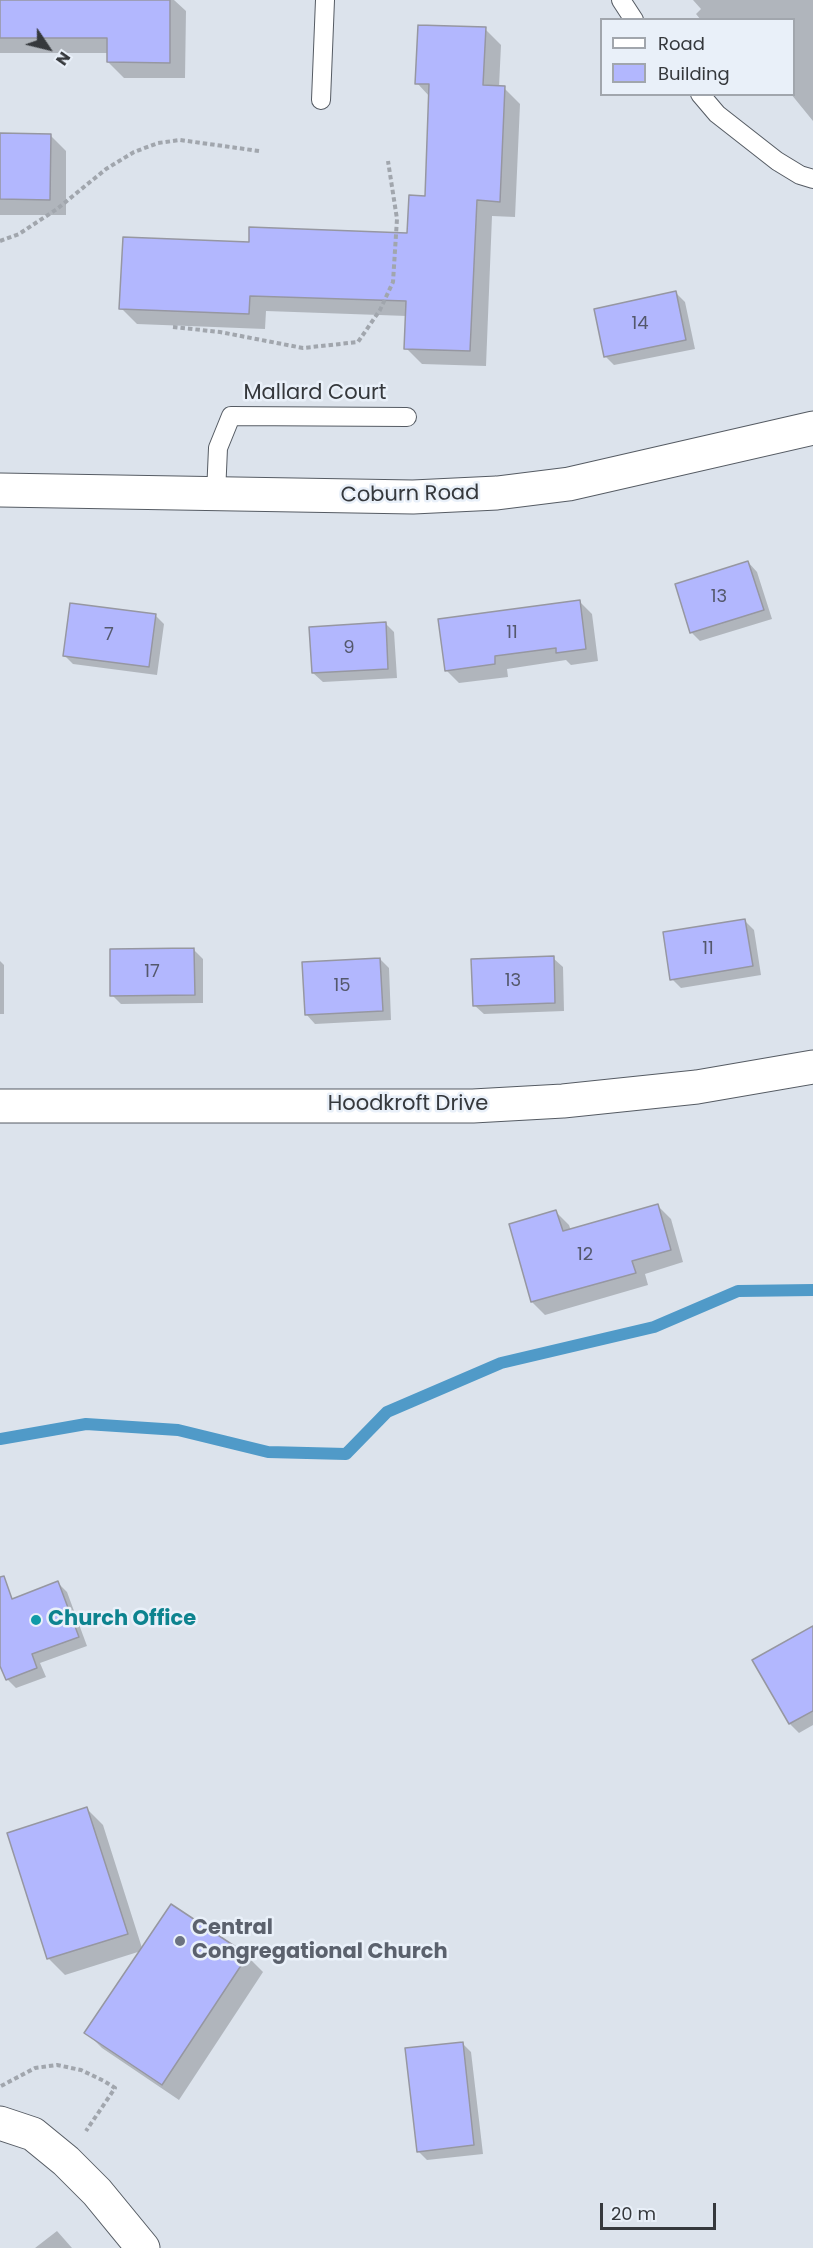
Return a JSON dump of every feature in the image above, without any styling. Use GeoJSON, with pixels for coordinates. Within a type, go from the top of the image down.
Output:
{"type":"FeatureCollection","features":[{"type":"Feature","properties":{"kind":"street","name":"Coburn Road"},"geometry":{"type":"LineString","coordinates":[[0,490],[413,497],[497,493],[569,484],[813,428]]}},
{"type":"Feature","properties":{"kind":"street","name":"Hoodkroft Drive"},"geometry":{"type":"LineString","coordinates":[[0,1106],[473,1106],[563,1101],[697,1087],[813,1067]]}},
{"type":"Feature","properties":{"kind":"street"},"geometry":{"type":"LineString","coordinates":[[0,2122],[33,2134],[66,2161],[97,2192],[142,2248]]}},
{"type":"Feature","properties":{"kind":"lane"},"geometry":{"type":"LineString","coordinates":[[321,100],[325,0]]}},
{"type":"Feature","properties":{"kind":"lane"},"geometry":{"type":"LineString","coordinates":[[621,0],[633,18]]}},
{"type":"Feature","properties":{"kind":"lane"},"geometry":{"type":"LineString","coordinates":[[702,96],[717,114],[777,161],[800,175],[813,179]]}},
{"type":"Feature","properties":{"kind":"lane","name":"Mallard Court"},"geometry":{"type":"LineString","coordinates":[[216,494],[218,448],[231,416],[406,417]]}},
{"type":"Feature","properties":{"kind":"path"},"geometry":{"type":"LineString","coordinates":[[0,241],[19,234],[57,209],[116,163],[158,142],[180,140],[259,150]]}},
{"type":"Feature","properties":{"kind":"path"},"geometry":{"type":"LineString","coordinates":[[174,327],[220,332],[303,348],[358,342],[380,310],[393,282],[397,219],[388,161]]}},
{"type":"Feature","properties":{"kind":"path"},"geometry":{"type":"LineString","coordinates":[[0,2086],[35,2068],[57,2065],[81,2070],[115,2088],[66,2161]]}},
{"type":"Feature","properties":{"kind":"building"},"geometry":{"type":"Polygon","coordinates":[[[0,0],[170,0],[170,63],[107,62],[107,38],[0,38],[0,0]]]}},
{"type":"Feature","properties":{"kind":"building"},"geometry":{"type":"Polygon","coordinates":[[[418,25],[486,27],[483,85],[505,86],[500,202],[477,200],[470,351],[404,349],[406,301],[250,296],[249,314],[119,309],[123,237],[249,242],[249,227],[407,233],[409,195],[425,196],[429,84],[415,84],[418,25]]]}},
{"type":"Feature","properties":{"kind":"building"},"geometry":{"type":"Polygon","coordinates":[[[0,133],[51,134],[50,200],[0,199],[0,133]]]}},
{"type":"Feature","properties":{"kind":"building"},"geometry":{"type":"Polygon","coordinates":[[[676,291],[686,340],[604,357],[594,309],[676,291]]]}},
{"type":"Feature","properties":{"kind":"building"},"geometry":{"type":"Polygon","coordinates":[[[748,561],[764,610],[690,633],[675,584],[748,561]]]}},
{"type":"Feature","properties":{"kind":"building"},"geometry":{"type":"Polygon","coordinates":[[[580,600],[586,649],[556,653],[556,648],[495,656],[495,664],[445,671],[438,619],[580,600]]]}},
{"type":"Feature","properties":{"kind":"building"},"geometry":{"type":"Polygon","coordinates":[[[70,603],[156,614],[149,667],[63,656],[70,603]]]}},
{"type":"Feature","properties":{"kind":"building"},"geometry":{"type":"Polygon","coordinates":[[[386,622],[388,669],[312,673],[309,627],[386,622]]]}},
{"type":"Feature","properties":{"kind":"building"},"geometry":{"type":"Polygon","coordinates":[[[745,919],[753,966],[670,980],[663,932],[745,919]]]}},
{"type":"Feature","properties":{"kind":"building"},"geometry":{"type":"Polygon","coordinates":[[[194,948],[195,995],[110,996],[110,949],[194,948]]]}},
{"type":"Feature","properties":{"kind":"building"},"geometry":{"type":"Polygon","coordinates":[[[554,956],[555,1003],[473,1006],[471,959],[554,956]]]}},
{"type":"Feature","properties":{"kind":"building"},"geometry":{"type":"Polygon","coordinates":[[[380,958],[383,1011],[305,1015],[302,962],[380,958]]]}},
{"type":"Feature","properties":{"kind":"building"},"geometry":{"type":"Polygon","coordinates":[[[658,1204],[671,1250],[632,1261],[636,1273],[531,1302],[509,1224],[556,1210],[563,1231],[658,1204]]]}},
{"type":"Feature","properties":{"kind":"building","name":"Church Office"},"geometry":{"type":"Polygon","coordinates":[[[4,1576],[12,1599],[58,1581],[79,1637],[32,1654],[37,1668],[6,1680],[0,1666],[0,1577],[4,1576]]]}},
{"type":"Feature","properties":{"kind":"building"},"geometry":{"type":"Polygon","coordinates":[[[813,1626],[813,1711],[789,1724],[752,1660],[813,1626]]]}},
{"type":"Feature","properties":{"kind":"building"},"geometry":{"type":"Polygon","coordinates":[[[87,1807],[128,1934],[47,1959],[7,1833],[87,1807]]]}},
{"type":"Feature","properties":{"kind":"building"},"geometry":{"type":"Polygon","coordinates":[[[171,1904],[248,1955],[162,2085],[84,2033],[171,1904]]]}},
{"type":"Feature","properties":{"kind":"building"},"geometry":{"type":"Polygon","coordinates":[[[463,2042],[474,2145],[417,2152],[405,2048],[463,2042]]]}},
{"type":"Feature","properties":{"kind":"waterway"},"geometry":{"type":"LineString","coordinates":[[0,1439],[86,1424],[178,1430],[268,1452],[346,1454],[387,1412],[501,1363],[654,1327],[738,1291],[813,1290]]}},
{"type":"Feature","properties":{"kind":"place","name":"Church Office"},"geometry":{"type":"Point","coordinates":[36,1620]}},
{"type":"Feature","properties":{"kind":"place","name":"Central Congregational Church"},"geometry":{"type":"Point","coordinates":[180,1941]}}]}
